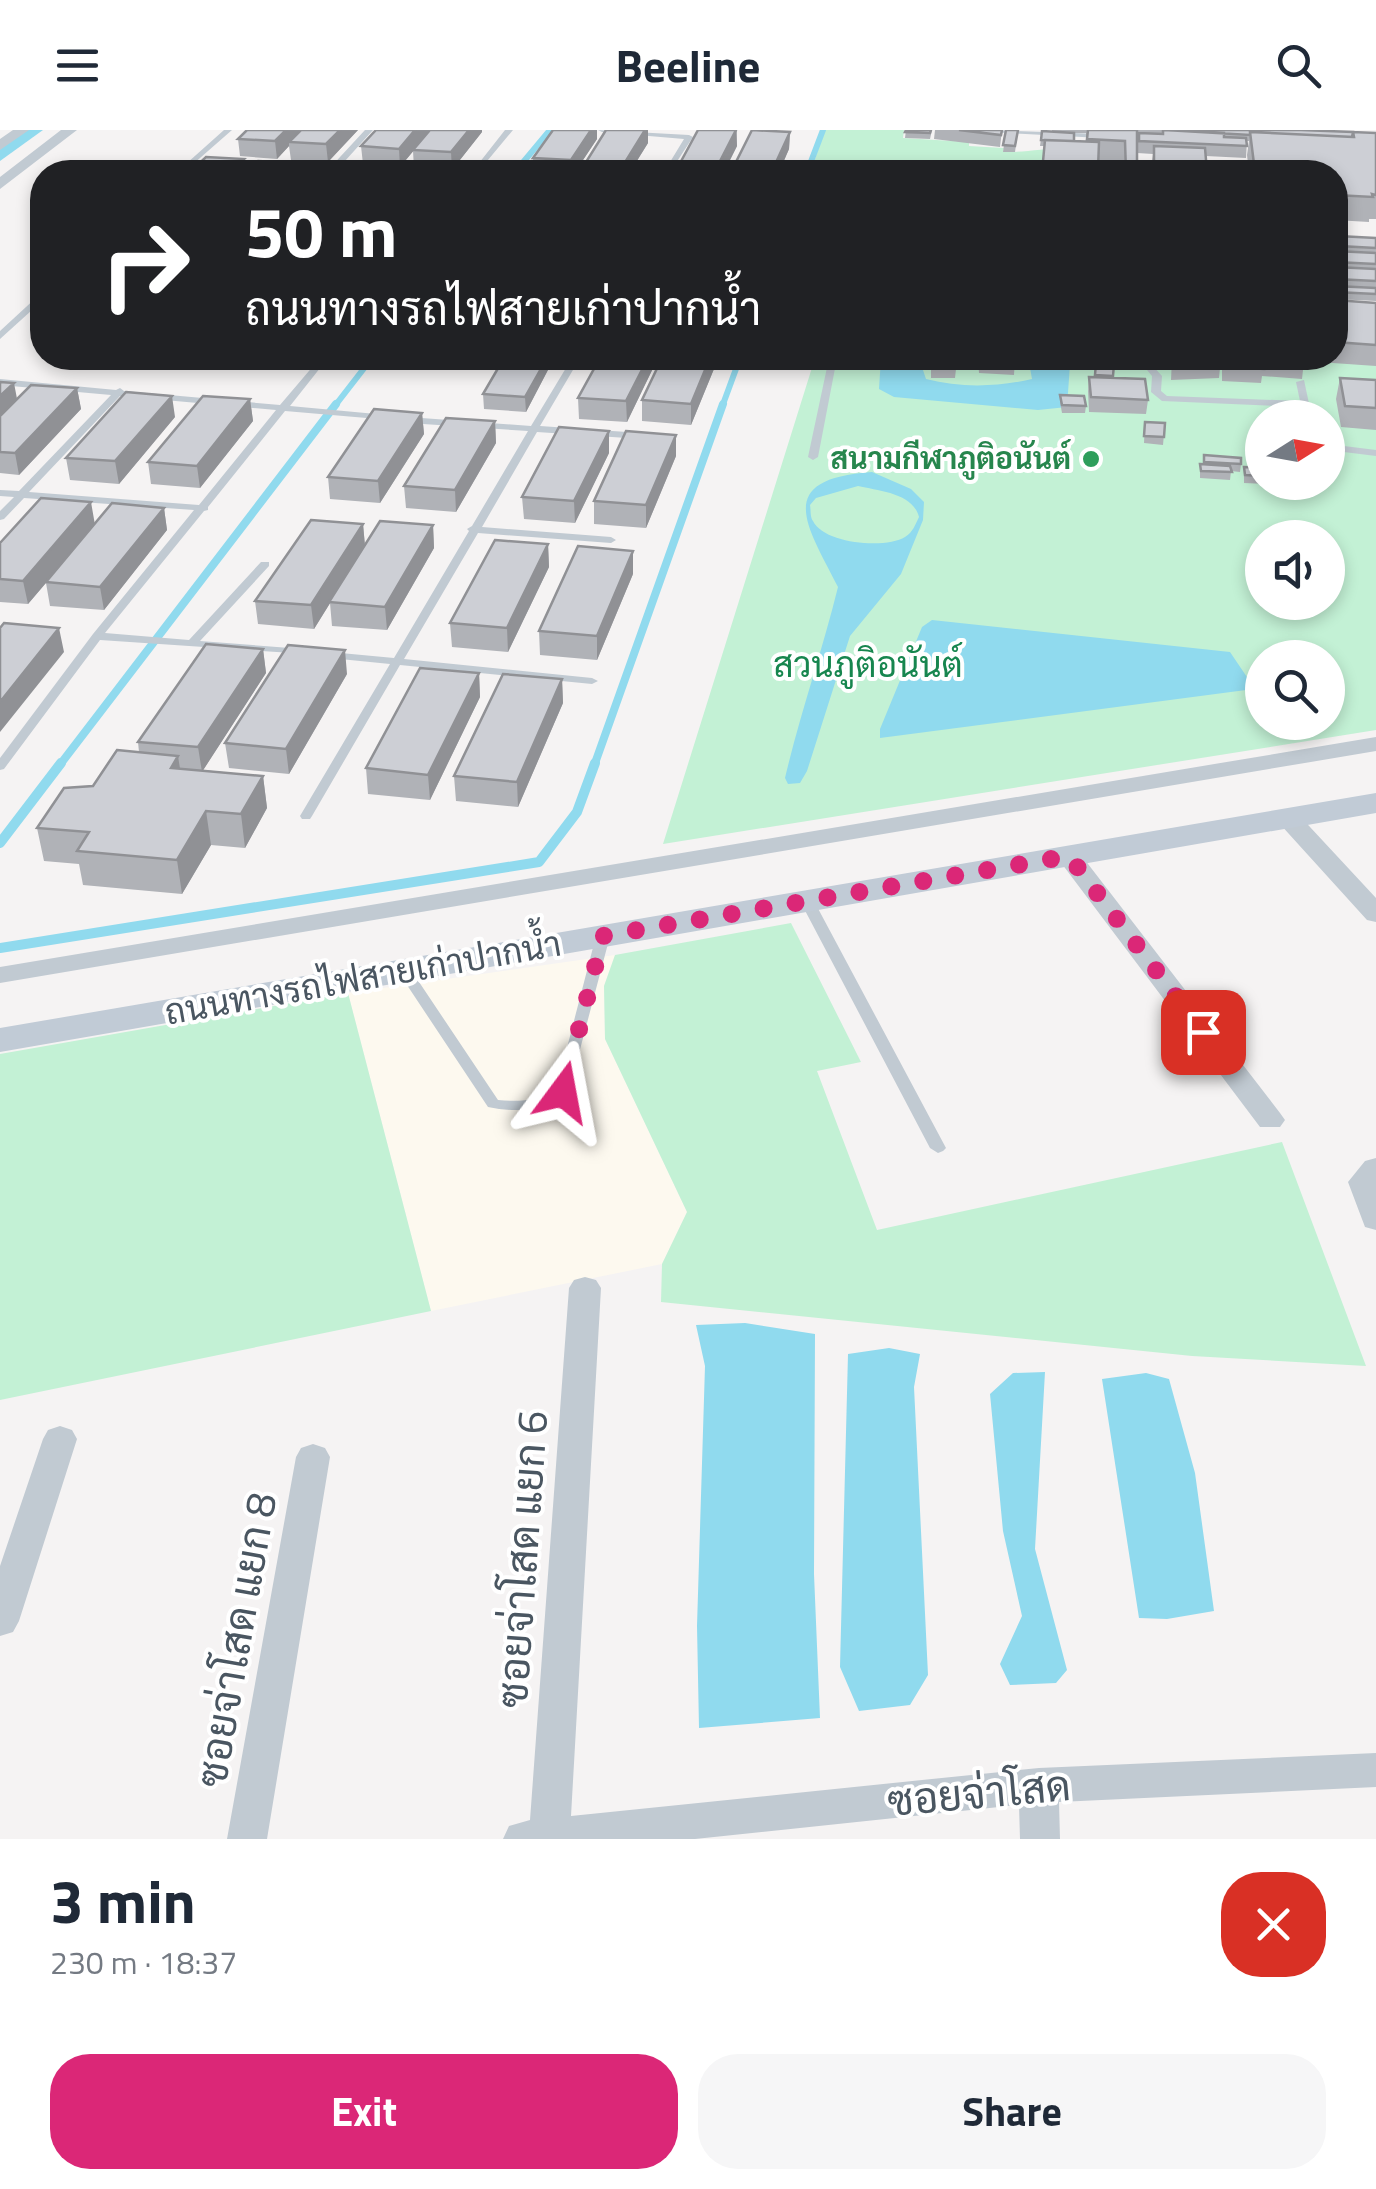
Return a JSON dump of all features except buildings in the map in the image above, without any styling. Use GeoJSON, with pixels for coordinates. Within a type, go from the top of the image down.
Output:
{"type":"FeatureCollection","features":[{"type":"Feature","properties":{"kind":"main road","name":"ถนนทางรถไฟสายเก่าปากน้ำ"},"geometry":{"type":"LineString","coordinates":[[0,1040],[1376,803]]}},
{"type":"Feature","properties":{"kind":"street"},"geometry":{"type":"LineString","coordinates":[[0,146],[22,130]]}},
{"type":"Feature","properties":{"kind":"street"},"geometry":{"type":"LineString","coordinates":[[31,160],[70,130]]}},
{"type":"Feature","properties":{"kind":"street"},"geometry":{"type":"LineString","coordinates":[[0,184],[30,161]]}},
{"type":"Feature","properties":{"kind":"street"},"geometry":{"type":"LineString","coordinates":[[0,974],[1376,744]]}},
{"type":"Feature","properties":{"kind":"street"},"geometry":{"type":"LineString","coordinates":[[1288,818],[1376,914]]}},
{"type":"Feature","properties":{"kind":"street"},"geometry":{"type":"LineString","coordinates":[[1069,856],[1270,1120]]}},
{"type":"Feature","properties":{"kind":"street"},"geometry":{"type":"LineString","coordinates":[[1376,1168],[1363,1182],[1376,1220]]}},
{"type":"Feature","properties":{"kind":"street","name":"ซอยจ่าโสด แยก 6"},"geometry":{"type":"LineString","coordinates":[[536,1838],[585,1288]]}},
{"type":"Feature","properties":{"kind":"street"},"geometry":{"type":"LineString","coordinates":[[0,1620],[60,1439]]}},
{"type":"Feature","properties":{"kind":"street","name":"ซอยจ่าโสด แยก 8"},"geometry":{"type":"LineString","coordinates":[[247,1839],[313,1457]]}},
{"type":"Feature","properties":{"kind":"street","name":"ซอยจ่าโสด"},"geometry":{"type":"LineString","coordinates":[[536,1838],[701,1830],[1039,1785],[1376,1770]]}},
{"type":"Feature","properties":{"kind":"street"},"geometry":{"type":"LineString","coordinates":[[1039,1785],[1040,1839]]}},
{"type":"Feature","properties":{"kind":"lane"},"geometry":{"type":"LineString","coordinates":[[194,160],[228,130]]}},
{"type":"Feature","properties":{"kind":"lane"},"geometry":{"type":"LineString","coordinates":[[342,160],[369,130]]}},
{"type":"Feature","properties":{"kind":"lane"},"geometry":{"type":"LineString","coordinates":[[485,160],[510,130]]}},
{"type":"Feature","properties":{"kind":"lane"},"geometry":{"type":"LineString","coordinates":[[602,130],[708,138]]}},
{"type":"Feature","properties":{"kind":"lane"},"geometry":{"type":"LineString","coordinates":[[990,130],[1121,137]]}},
{"type":"Feature","properties":{"kind":"lane"},"geometry":{"type":"LineString","coordinates":[[675,160],[689,137]]}},
{"type":"Feature","properties":{"kind":"lane"},"geometry":{"type":"LineString","coordinates":[[1348,239],[1376,240]]}},
{"type":"Feature","properties":{"kind":"lane"},"geometry":{"type":"LineString","coordinates":[[0,336],[30,308]]}},
{"type":"Feature","properties":{"kind":"lane"},"geometry":{"type":"LineString","coordinates":[[0,766],[98,636],[314,370]]}},
{"type":"Feature","properties":{"kind":"lane"},"geometry":{"type":"LineString","coordinates":[[306,816],[568,370]]}},
{"type":"Feature","properties":{"kind":"lane"},"geometry":{"type":"LineString","coordinates":[[813,457],[830,370]]}},
{"type":"Feature","properties":{"kind":"lane"},"geometry":{"type":"LineString","coordinates":[[1152,370],[1157,376],[1156,392],[1165,399],[1245,402]]}},
{"type":"Feature","properties":{"kind":"lane"},"geometry":{"type":"LineString","coordinates":[[0,382],[350,416],[627,435]]}},
{"type":"Feature","properties":{"kind":"lane"},"geometry":{"type":"LineString","coordinates":[[1301,382],[1303,400]]}},
{"type":"Feature","properties":{"kind":"lane"},"geometry":{"type":"LineString","coordinates":[[0,517],[120,391]]}},
{"type":"Feature","properties":{"kind":"lane"},"geometry":{"type":"LineString","coordinates":[[1345,449],[1376,454]]}},
{"type":"Feature","properties":{"kind":"lane"},"geometry":{"type":"LineString","coordinates":[[0,493],[204,508]]}},
{"type":"Feature","properties":{"kind":"lane"},"geometry":{"type":"LineString","coordinates":[[472,529],[611,540]]}},
{"type":"Feature","properties":{"kind":"lane"},"geometry":{"type":"LineString","coordinates":[[194,641],[265,564]]}},
{"type":"Feature","properties":{"kind":"lane"},"geometry":{"type":"LineString","coordinates":[[98,636],[194,641],[592,681]]}},
{"type":"Feature","properties":{"kind":"lane"},"geometry":{"type":"LineString","coordinates":[[807,901],[938,1148]]}},
{"type":"Feature","properties":{"kind":"lane"},"geometry":{"type":"LineString","coordinates":[[404,970],[493,1104],[512,1107],[551,1101],[563,1092],[603,936]]}},
{"type":"Feature","properties":{"kind":"shaded area"},"geometry":{"type":"Polygon","coordinates":[[[615,955],[604,986],[605,1039],[687,1212],[662,1264],[431,1311],[348,993],[615,955]]]}},
{"type":"Feature","properties":{"kind":"green space"},"geometry":{"type":"Polygon","coordinates":[[[824,130],[904,130],[903,138],[969,142],[969,146],[1004,148],[1003,152],[1072,148],[1073,160],[931,160],[815,160],[824,130]]]}},
{"type":"Feature","properties":{"kind":"green space","name":"สวนภูติอนันต์"},"geometry":{"type":"Polygon","coordinates":[[[1376,303],[1376,730],[1345,735],[1345,640],[1245,640],[1245,740],[1313,740],[663,844],[811,370],[1348,370],[1348,341],[1376,303]]]}},
{"type":"Feature","properties":{"kind":"green space"},"geometry":{"type":"Polygon","coordinates":[[[791,923],[861,1062],[817,1071],[877,1230],[1282,1142],[1366,1366],[1192,1356],[661,1302],[662,1264],[687,1212],[605,1039],[604,986],[615,955],[791,923]]]}},
{"type":"Feature","properties":{"kind":"green space"},"geometry":{"type":"Polygon","coordinates":[[[348,993],[431,1311],[0,1400],[0,1054],[348,993]]]}},
{"type":"Feature","properties":{"kind":"water"},"geometry":{"type":"Polygon","coordinates":[[[880,370],[923,370],[926,379],[979,385],[1032,379],[1030,370],[1070,370],[1067,407],[1038,410],[894,397],[879,389],[880,370]]]}},
{"type":"Feature","properties":{"kind":"water"},"geometry":{"type":"Polygon","coordinates":[[[872,472],[911,489],[924,502],[923,520],[901,574],[850,636],[807,771],[800,783],[788,784],[785,778],[791,754],[838,587],[816,543],[806,508],[809,495],[820,484],[841,476],[872,472]],[[858,486],[816,498],[810,505],[811,516],[819,529],[842,539],[870,543],[896,541],[908,535],[919,517],[910,503],[858,486]]]}},
{"type":"Feature","properties":{"kind":"water"},"geometry":{"type":"Polygon","coordinates":[[[932,620],[1230,652],[1245,674],[1245,690],[880,738],[880,729],[922,627],[932,620]]]}},
{"type":"Feature","properties":{"kind":"water"},"geometry":{"type":"Polygon","coordinates":[[[745,1323],[815,1334],[814,1574],[820,1718],[699,1728],[697,1626],[705,1366],[696,1325],[745,1323]]]}},
{"type":"Feature","properties":{"kind":"water"},"geometry":{"type":"Polygon","coordinates":[[[889,1348],[920,1354],[914,1387],[928,1675],[910,1705],[859,1711],[840,1667],[848,1354],[889,1348]]]}},
{"type":"Feature","properties":{"kind":"water"},"geometry":{"type":"Polygon","coordinates":[[[1045,1372],[1035,1549],[1067,1670],[1056,1683],[1010,1685],[1000,1664],[1022,1616],[1003,1531],[990,1394],[1013,1373],[1045,1372]]]}},
{"type":"Feature","properties":{"kind":"water"},"geometry":{"type":"Polygon","coordinates":[[[1146,1373],[1169,1379],[1195,1473],[1214,1611],[1167,1619],[1139,1618],[1102,1379],[1146,1373]]]}},
{"type":"Feature","properties":{"kind":"waterway"},"geometry":{"type":"LineString","coordinates":[[0,156],[35,130]]}},
{"type":"Feature","properties":{"kind":"waterway"},"geometry":{"type":"LineString","coordinates":[[525,160],[550,130]]}},
{"type":"Feature","properties":{"kind":"waterway"},"geometry":{"type":"LineString","coordinates":[[812,160],[823,130]]}},
{"type":"Feature","properties":{"kind":"waterway"},"geometry":{"type":"LineString","coordinates":[[334,407],[363,370]]}},
{"type":"Feature","properties":{"kind":"waterway"},"geometry":{"type":"LineString","coordinates":[[722,407],[736,370]]}},
{"type":"Feature","properties":{"kind":"waterway"},"geometry":{"type":"LineString","coordinates":[[59,766],[336,404]]}},
{"type":"Feature","properties":{"kind":"waterway"},"geometry":{"type":"LineString","coordinates":[[594,766],[723,404]]}},
{"type":"Feature","properties":{"kind":"waterway"},"geometry":{"type":"LineString","coordinates":[[0,843],[61,763]]}},
{"type":"Feature","properties":{"kind":"waterway"},"geometry":{"type":"LineString","coordinates":[[0,948],[539,862],[577,812],[595,763]]}},
{"type":"Feature","properties":{"kind":"place","name":"สนามกีฬาภูติอนันต์"},"geometry":{"type":"Point","coordinates":[1091,459]}},
{"type":"Feature","properties":{"kind":"route"},"geometry":{"type":"LineString","coordinates":[[563,1092],[603,936],[1069,856],[1203,1032]]}}]}
